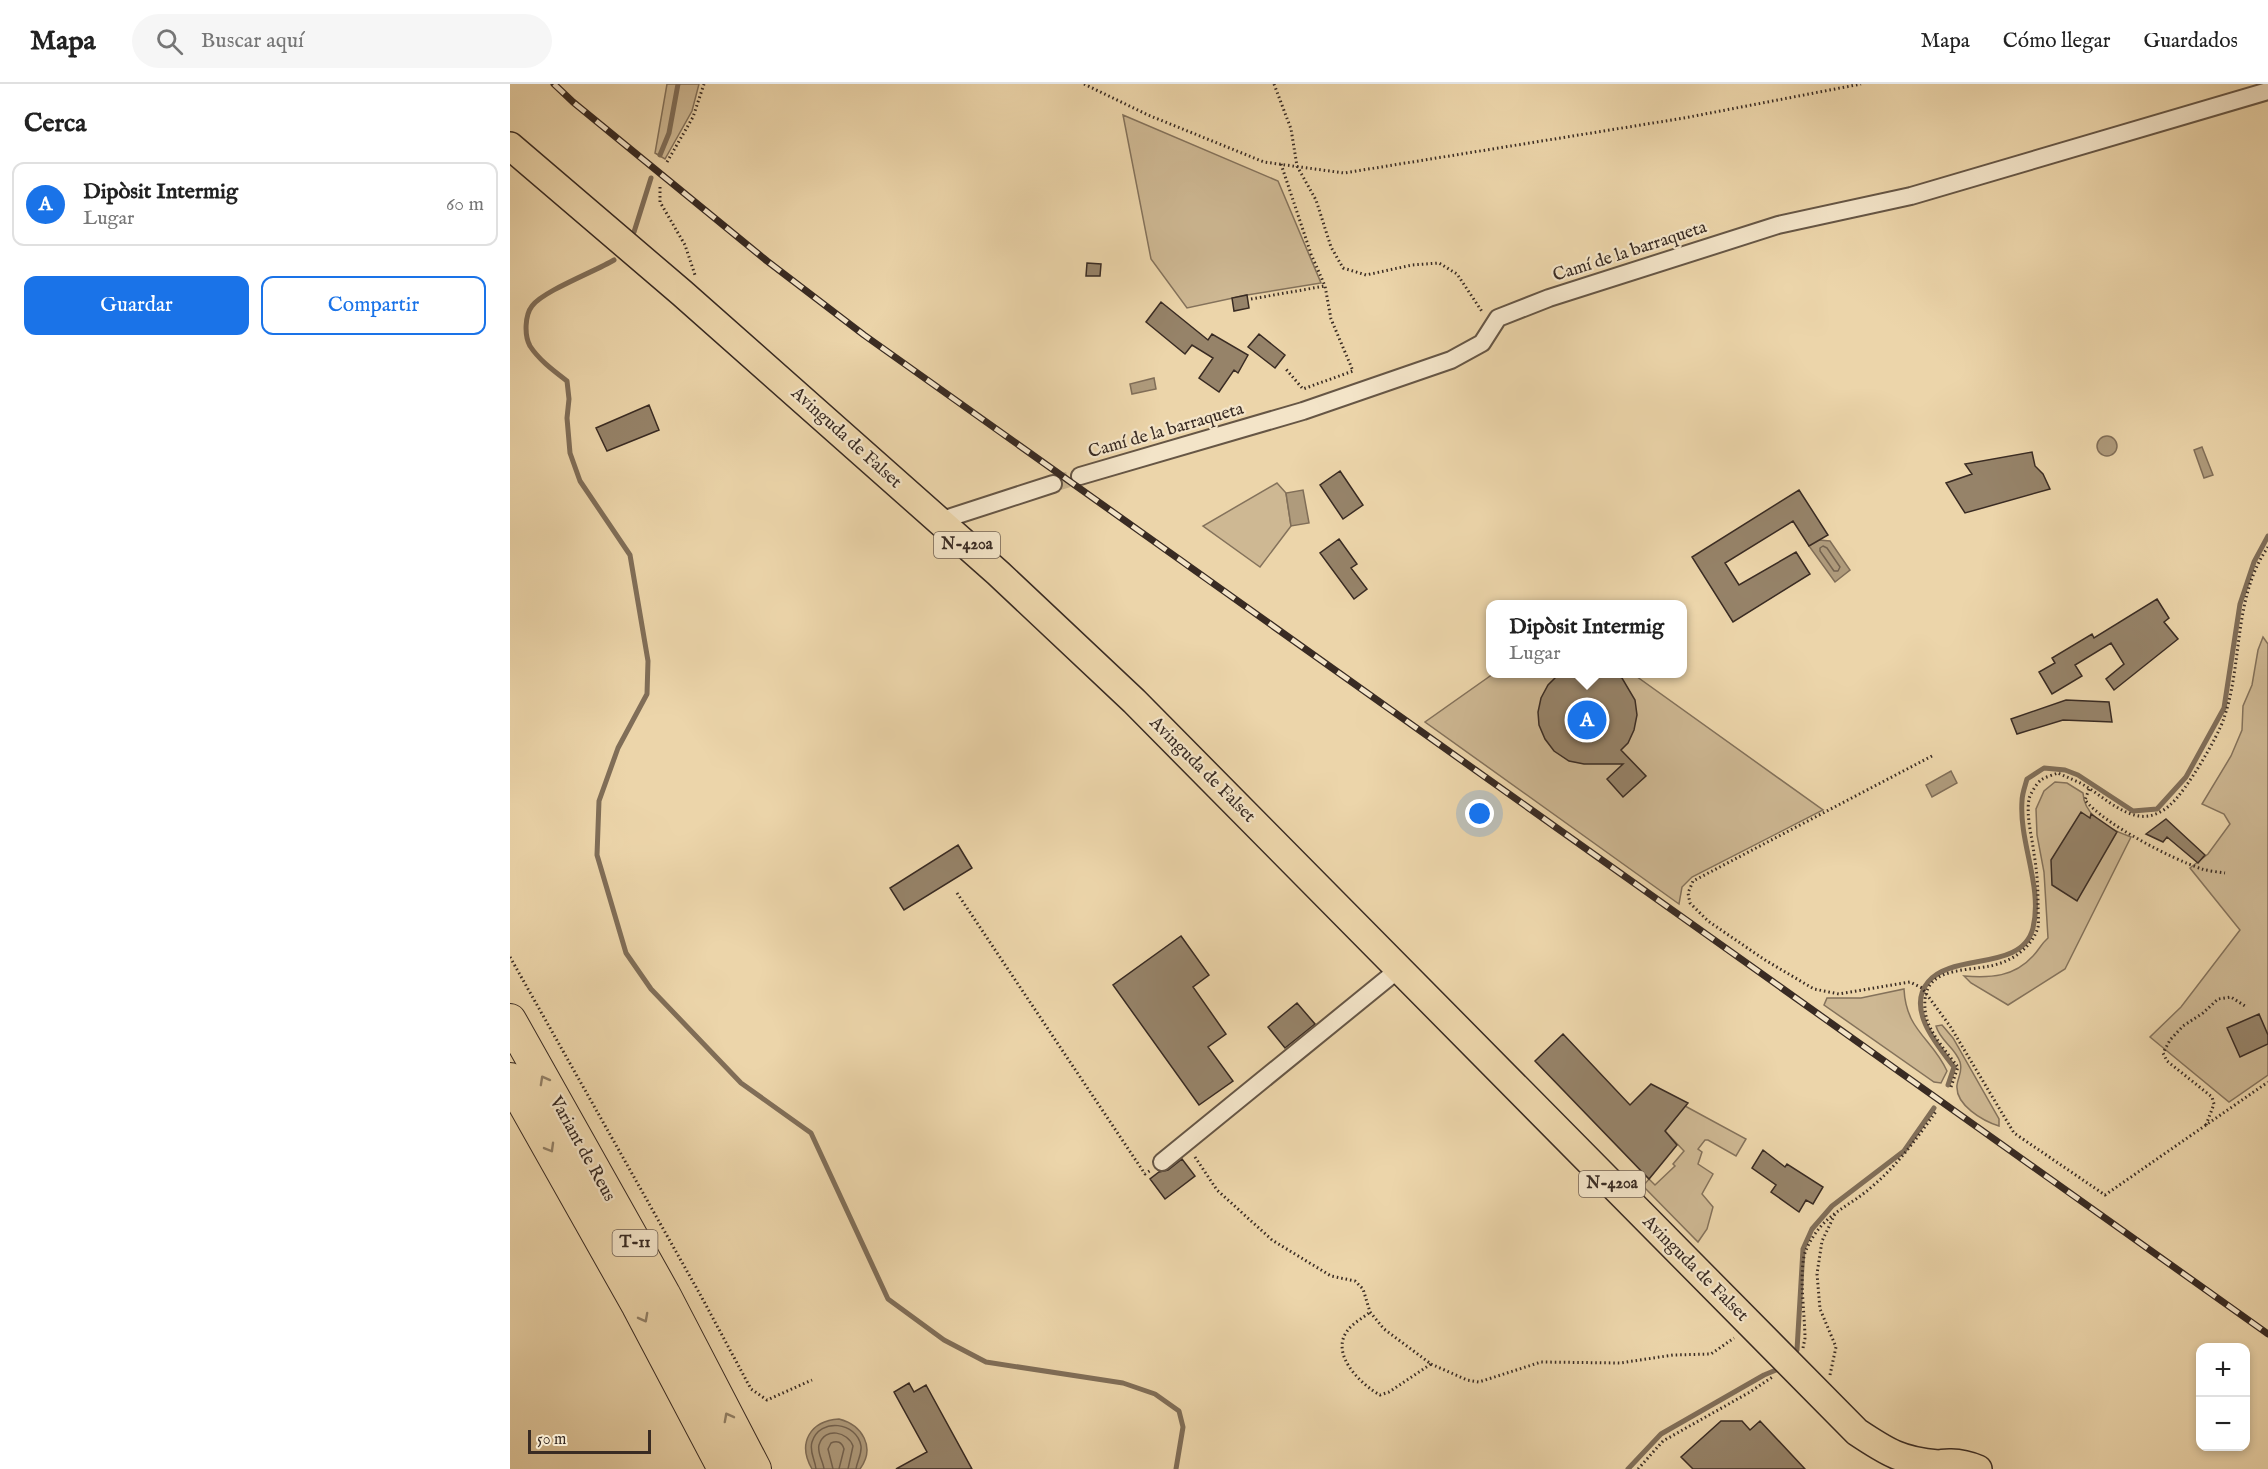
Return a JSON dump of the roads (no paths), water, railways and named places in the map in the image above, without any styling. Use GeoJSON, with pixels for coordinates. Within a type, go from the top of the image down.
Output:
{"type":"FeatureCollection","features":[{"type":"Feature","properties":{"kind":"highway","name":"Variant de Reus"},"geometry":{"type":"LineString","coordinates":[[510,1020],[664,1294],[755,1469]]}},
{"type":"Feature","properties":{"kind":"highway","name":"Variant de Reus"},"geometry":{"type":"LineString","coordinates":[[510,1079],[638,1306],[724,1469]]}},
{"type":"Feature","properties":{"kind":"main road","name":"Avinguda de Falset"},"geometry":{"type":"LineString","coordinates":[[510,146],[682,293],[939,520],[1134,701],[1857,1432]]}},
{"type":"Feature","properties":{"kind":"main road","name":"N-420a"},"geometry":{"type":"LineString","coordinates":[[1857,1432],[1890,1454],[1906,1460],[1931,1467],[1962,1464],[1978,1469]]}},
{"type":"Feature","properties":{"kind":"main road","name":"N-420a"},"geometry":{"type":"LineString","coordinates":[[1857,1432],[1880,1469]]}},
{"type":"Feature","properties":{"kind":"street","name":"Camí de la barraqueta"},"geometry":{"type":"LineString","coordinates":[[1080,476],[1303,411],[1451,360],[1482,344],[1498,318],[1549,298],[1778,225],[1911,196],[2268,91]]}},
{"type":"Feature","properties":{"kind":"street"},"geometry":{"type":"LineString","coordinates":[[939,520],[1053,484]]}},
{"type":"Feature","properties":{"kind":"street"},"geometry":{"type":"LineString","coordinates":[[1162,1162],[1399,969]]}},
{"type":"Feature","properties":{"kind":"water"},"geometry":{"type":"Polygon","coordinates":[[[1154,378],[1156,389],[1132,394],[1130,384],[1154,378]]]}},
{"type":"Feature","properties":{"kind":"water"},"geometry":{"type":"Polygon","coordinates":[[[2107,436],[2114,439],[2117,446],[2114,453],[2107,456],[2100,453],[2097,446],[2100,439],[2107,436]]]}},
{"type":"Feature","properties":{"kind":"water"},"geometry":{"type":"Polygon","coordinates":[[[2202,447],[2213,475],[2204,478],[2194,450],[2202,447]]]}},
{"type":"Feature","properties":{"kind":"water"},"geometry":{"type":"Polygon","coordinates":[[[1303,490],[1309,523],[1291,526],[1286,493],[1303,490]]]}},
{"type":"Feature","properties":{"kind":"water"},"geometry":{"type":"Polygon","coordinates":[[[1819,540],[1830,541],[1850,570],[1835,582],[1809,546],[1819,540]]]}},
{"type":"Feature","properties":{"kind":"water"},"geometry":{"type":"Polygon","coordinates":[[[1951,771],[1957,783],[1932,797],[1926,785],[1951,771]]]}},
{"type":"Feature","properties":{"kind":"water"},"geometry":{"type":"Polygon","coordinates":[[[839,1419],[854,1426],[864,1438],[867,1453],[865,1461],[860,1469],[812,1469],[806,1450],[809,1435],[820,1424],[839,1419]]]}},
{"type":"Feature","properties":{"kind":"waterway"},"geometry":{"type":"LineString","coordinates":[[660,155],[669,133],[678,84]]}},
{"type":"Feature","properties":{"kind":"waterway"},"geometry":{"type":"LineString","coordinates":[[634,232],[651,178]]}},
{"type":"Feature","properties":{"kind":"waterway"},"geometry":{"type":"LineString","coordinates":[[614,260],[538,300],[530,310],[526,331],[528,341],[534,351],[567,381],[570,453],[580,481],[630,555],[648,661],[647,694],[618,748],[599,801],[597,855],[626,953],[651,989],[741,1083],[811,1133],[888,1299],[944,1340],[986,1362],[1123,1383],[1155,1394],[1179,1411],[1183,1427],[1176,1469]]}},
{"type":"Feature","properties":{"kind":"waterway"},"geometry":{"type":"LineString","coordinates":[[1948,1085],[1954,1067],[1926,1026],[1920,1004],[1922,993],[1928,982],[1939,973],[1953,967],[2001,957],[2015,951],[2026,942],[2033,928],[2035,897],[2022,817],[2022,798],[2027,779],[2044,768],[2065,770],[2078,775],[2133,811],[2157,809],[2186,777],[2224,708],[2240,604],[2254,562],[2268,536]]}},
{"type":"Feature","properties":{"kind":"waterway"},"geometry":{"type":"LineString","coordinates":[[1797,1350],[1803,1249],[1812,1229],[1832,1206],[1904,1151],[1934,1108]]}},
{"type":"Feature","properties":{"kind":"waterway"},"geometry":{"type":"LineString","coordinates":[[1628,1469],[1661,1434],[1776,1370]]}},
{"type":"Feature","properties":{"kind":"tunnel"},"geometry":{"type":"LineString","coordinates":[[1053,484],[1080,476]]}},
{"type":"Feature","properties":{"kind":"railway"},"geometry":{"type":"LineString","coordinates":[[554,84],[767,261],[864,335],[2268,1334]]}},
{"type":"Feature","properties":{"kind":"place","name":"Dipòsit Intermig"},"geometry":{"type":"Point","coordinates":[1587,720]}}]}
